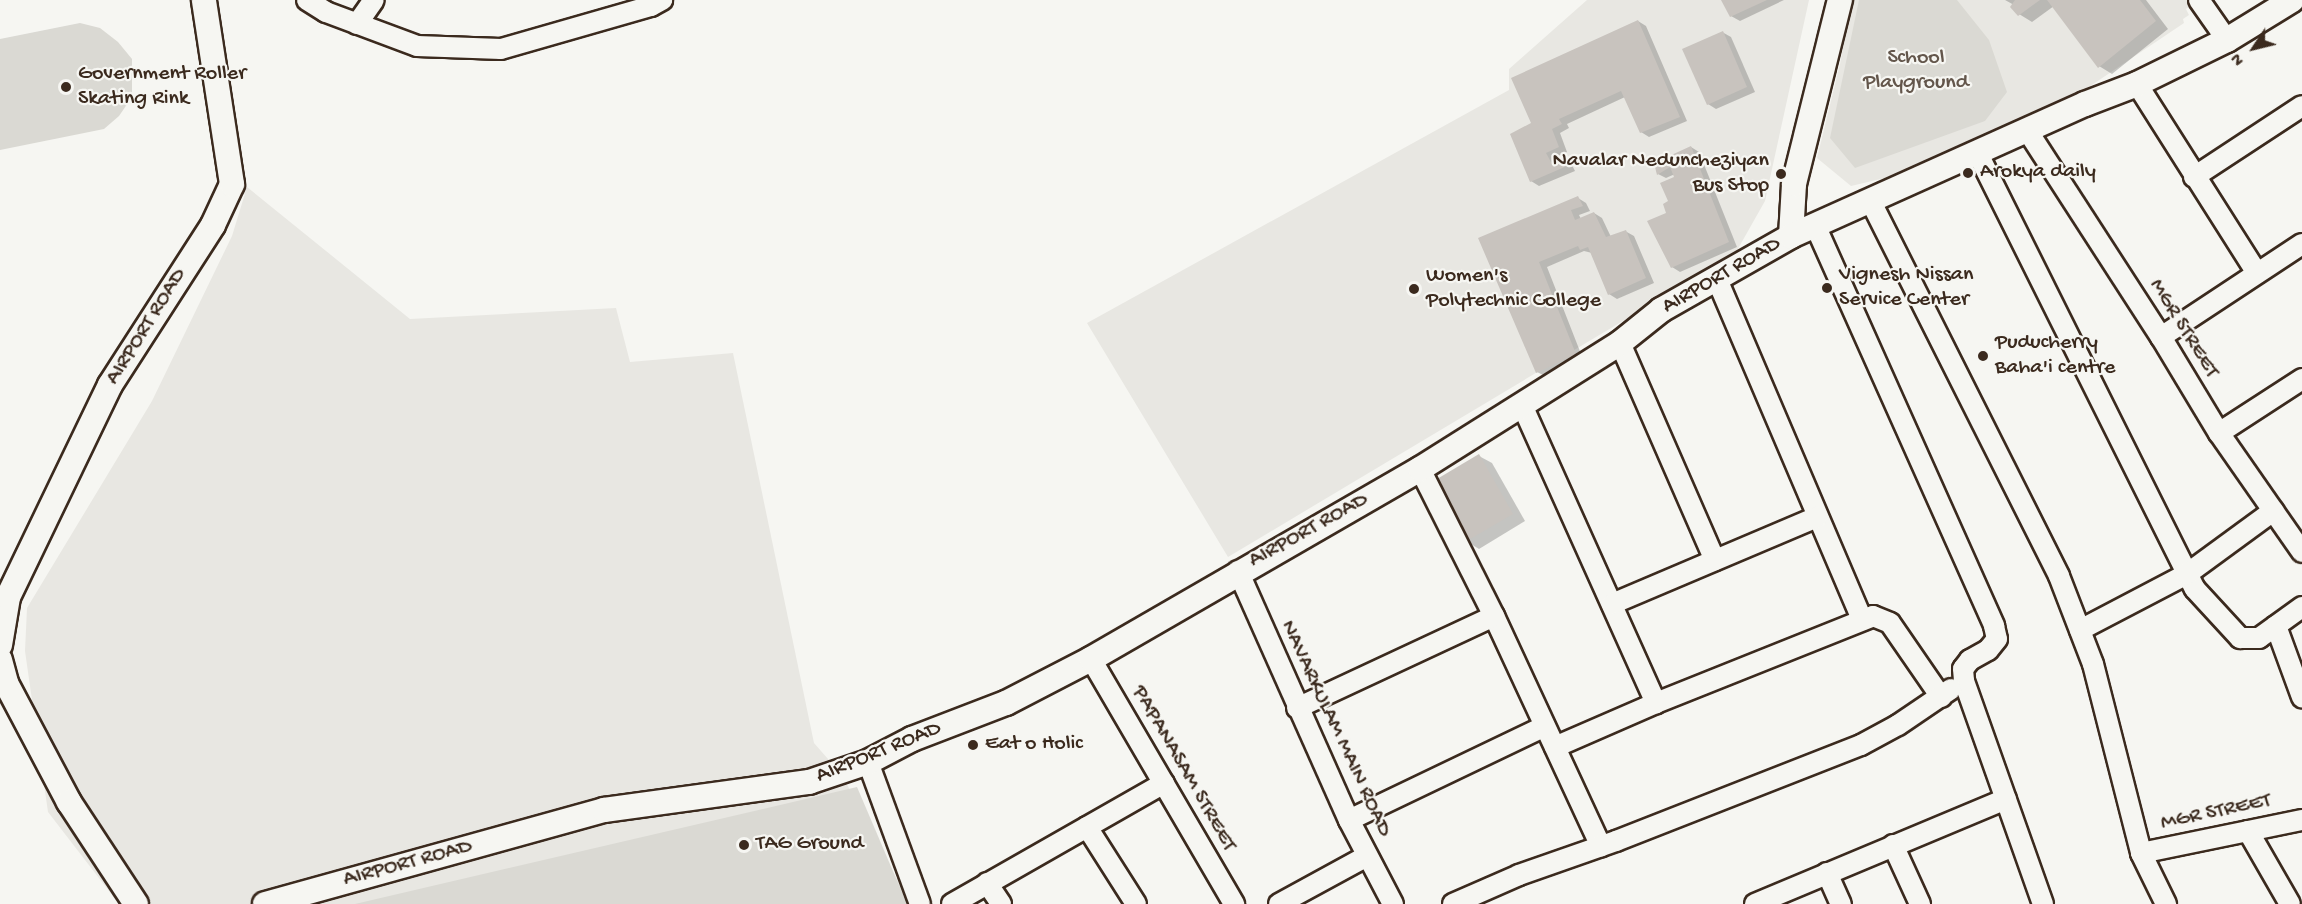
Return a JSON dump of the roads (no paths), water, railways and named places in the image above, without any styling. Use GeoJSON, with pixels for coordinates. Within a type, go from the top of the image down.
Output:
{"type":"FeatureCollection","features":[{"type":"Feature","properties":{"kind":"street","name":"AIRPORT ROAD"},"geometry":{"type":"LineString","coordinates":[[0,645],[8,597],[110,385],[213,225],[232,184],[204,0]]}},
{"type":"Feature","properties":{"kind":"street"},"geometry":{"type":"LineString","coordinates":[[307,0],[326,12],[417,46],[501,49],[651,6],[663,0]]}},
{"type":"Feature","properties":{"kind":"street"},"geometry":{"type":"LineString","coordinates":[[357,24],[374,0]]}},
{"type":"Feature","properties":{"kind":"street"},"geometry":{"type":"LineString","coordinates":[[1791,236],[1794,184],[1840,0]]}},
{"type":"Feature","properties":{"kind":"street"},"geometry":{"type":"LineString","coordinates":[[2199,0],[2227,40]]}},
{"type":"Feature","properties":{"kind":"street","name":"AIRPORT ROAD"},"geometry":{"type":"LineString","coordinates":[[265,904],[604,810],[809,782],[868,762],[912,739],[1006,703],[1090,659],[1420,469],[1620,343],[1661,310],[1791,236],[2027,130],[2137,84],[2227,40],[2292,0]]}},
{"type":"Feature","properties":{"kind":"street"},"geometry":{"type":"LineString","coordinates":[[2137,84],[2257,273]]}},
{"type":"Feature","properties":{"kind":"street"},"geometry":{"type":"LineString","coordinates":[[2194,177],[2302,106]]}},
{"type":"Feature","properties":{"kind":"street","name":"MGR STREET"},"geometry":{"type":"LineString","coordinates":[[2027,130],[2161,337],[2219,433],[2302,552]]}},
{"type":"Feature","properties":{"kind":"street"},"geometry":{"type":"LineString","coordinates":[[1977,152],[2195,589],[2240,638],[2259,638],[2302,607]]}},
{"type":"Feature","properties":{"kind":"street"},"geometry":{"type":"LineString","coordinates":[[1870,200],[2054,566],[2093,664],[2141,853],[2166,904]]}},
{"type":"Feature","properties":{"kind":"street"},"geometry":{"type":"LineString","coordinates":[[1815,225],[1994,626],[1997,639],[1988,650],[1970,660],[1963,669],[1964,681],[2043,904]]}},
{"type":"Feature","properties":{"kind":"street"},"geometry":{"type":"LineString","coordinates":[[2161,337],[2302,244]]}},
{"type":"Feature","properties":{"kind":"street"},"geometry":{"type":"LineString","coordinates":[[1716,277],[1862,620]]}},
{"type":"Feature","properties":{"kind":"street"},"geometry":{"type":"LineString","coordinates":[[1620,343],[1715,560]]}},
{"type":"Feature","properties":{"kind":"street"},"geometry":{"type":"LineString","coordinates":[[2219,433],[2302,379]]}},
{"type":"Feature","properties":{"kind":"street"},"geometry":{"type":"LineString","coordinates":[[1522,405],[1656,703]]}},
{"type":"Feature","properties":{"kind":"street"},"geometry":{"type":"LineString","coordinates":[[1420,469],[1494,616],[1601,846]]}},
{"type":"Feature","properties":{"kind":"street"},"geometry":{"type":"LineString","coordinates":[[2080,630],[2187,574],[2273,511]]}},
{"type":"Feature","properties":{"kind":"street"},"geometry":{"type":"LineString","coordinates":[[1612,604],[1817,517]]}},
{"type":"Feature","properties":{"kind":"street","name":"NAVARKULAM MAIN ROAD"},"geometry":{"type":"LineString","coordinates":[[1238,572],[1349,820],[1393,904]]}},
{"type":"Feature","properties":{"kind":"street"},"geometry":{"type":"LineString","coordinates":[[1297,708],[1494,616]]}},
{"type":"Feature","properties":{"kind":"street"},"geometry":{"type":"LineString","coordinates":[[1555,747],[1656,703],[1873,616],[1890,623],[1941,697]]}},
{"type":"Feature","properties":{"kind":"street"},"geometry":{"type":"LineString","coordinates":[[2276,626],[2302,697]]}},
{"type":"Feature","properties":{"kind":"street","name":"PAPANASAM STREET"},"geometry":{"type":"LineString","coordinates":[[1090,659],[1234,904]]}},
{"type":"Feature","properties":{"kind":"street"},"geometry":{"type":"LineString","coordinates":[[0,660],[6,683],[69,802],[136,904]]}},
{"type":"Feature","properties":{"kind":"street"},"geometry":{"type":"LineString","coordinates":[[1453,904],[1519,875],[1601,846],[1861,745],[1964,681]]}},
{"type":"Feature","properties":{"kind":"street"},"geometry":{"type":"LineString","coordinates":[[1349,820],[1545,726]]}},
{"type":"Feature","properties":{"kind":"street"},"geometry":{"type":"LineString","coordinates":[[868,762],[920,904]]}},
{"type":"Feature","properties":{"kind":"street"},"geometry":{"type":"LineString","coordinates":[[952,904],[1164,783]]}},
{"type":"Feature","properties":{"kind":"street"},"geometry":{"type":"LineString","coordinates":[[1755,904],[2006,799]]}},
{"type":"Feature","properties":{"kind":"street","name":"MGR STREET"},"geometry":{"type":"LineString","coordinates":[[2141,853],[2302,819]]}},
{"type":"Feature","properties":{"kind":"street"},"geometry":{"type":"LineString","coordinates":[[1087,827],[1136,904]]}},
{"type":"Feature","properties":{"kind":"street"},"geometry":{"type":"LineString","coordinates":[[2248,831],[2290,904]]}},
{"type":"Feature","properties":{"kind":"street"},"geometry":{"type":"LineString","coordinates":[[1893,845],[1920,904]]}},
{"type":"Feature","properties":{"kind":"street"},"geometry":{"type":"LineString","coordinates":[[1279,904],[1367,856]]}},
{"type":"Feature","properties":{"kind":"street"},"geometry":{"type":"LineString","coordinates":[[1827,873],[1841,904]]}},
{"type":"Feature","properties":{"kind":"street"},"geometry":{"type":"LineString","coordinates":[[987,883],[1000,904]]}},
{"type":"Feature","properties":{"kind":"place","name":"Government Roller Skating Rink"},"geometry":{"type":"Point","coordinates":[66,87]}},
{"type":"Feature","properties":{"kind":"place","name":"Arokya daily"},"geometry":{"type":"Point","coordinates":[1968,173]}},
{"type":"Feature","properties":{"kind":"place","name":"Navalar Neduncheziyan Bus Stop"},"geometry":{"type":"Point","coordinates":[1781,174]}},
{"type":"Feature","properties":{"kind":"place","name":"Vignesh Nissan Service Center"},"geometry":{"type":"Point","coordinates":[1827,288]}},
{"type":"Feature","properties":{"kind":"place","name":"Women's Polytechnic College"},"geometry":{"type":"Point","coordinates":[1414,289]}},
{"type":"Feature","properties":{"kind":"place","name":"Puducherry Baha'i centre"},"geometry":{"type":"Point","coordinates":[1983,356]}},
{"type":"Feature","properties":{"kind":"place","name":"Eat o Holic"},"geometry":{"type":"Point","coordinates":[973,745]}},
{"type":"Feature","properties":{"kind":"place","name":"TAG Ground"},"geometry":{"type":"Point","coordinates":[744,845]}},
{"type":"Feature","properties":{"kind":"park label","name":"School Playground"},"geometry":{"type":"Point","coordinates":[1916,70]}}]}
